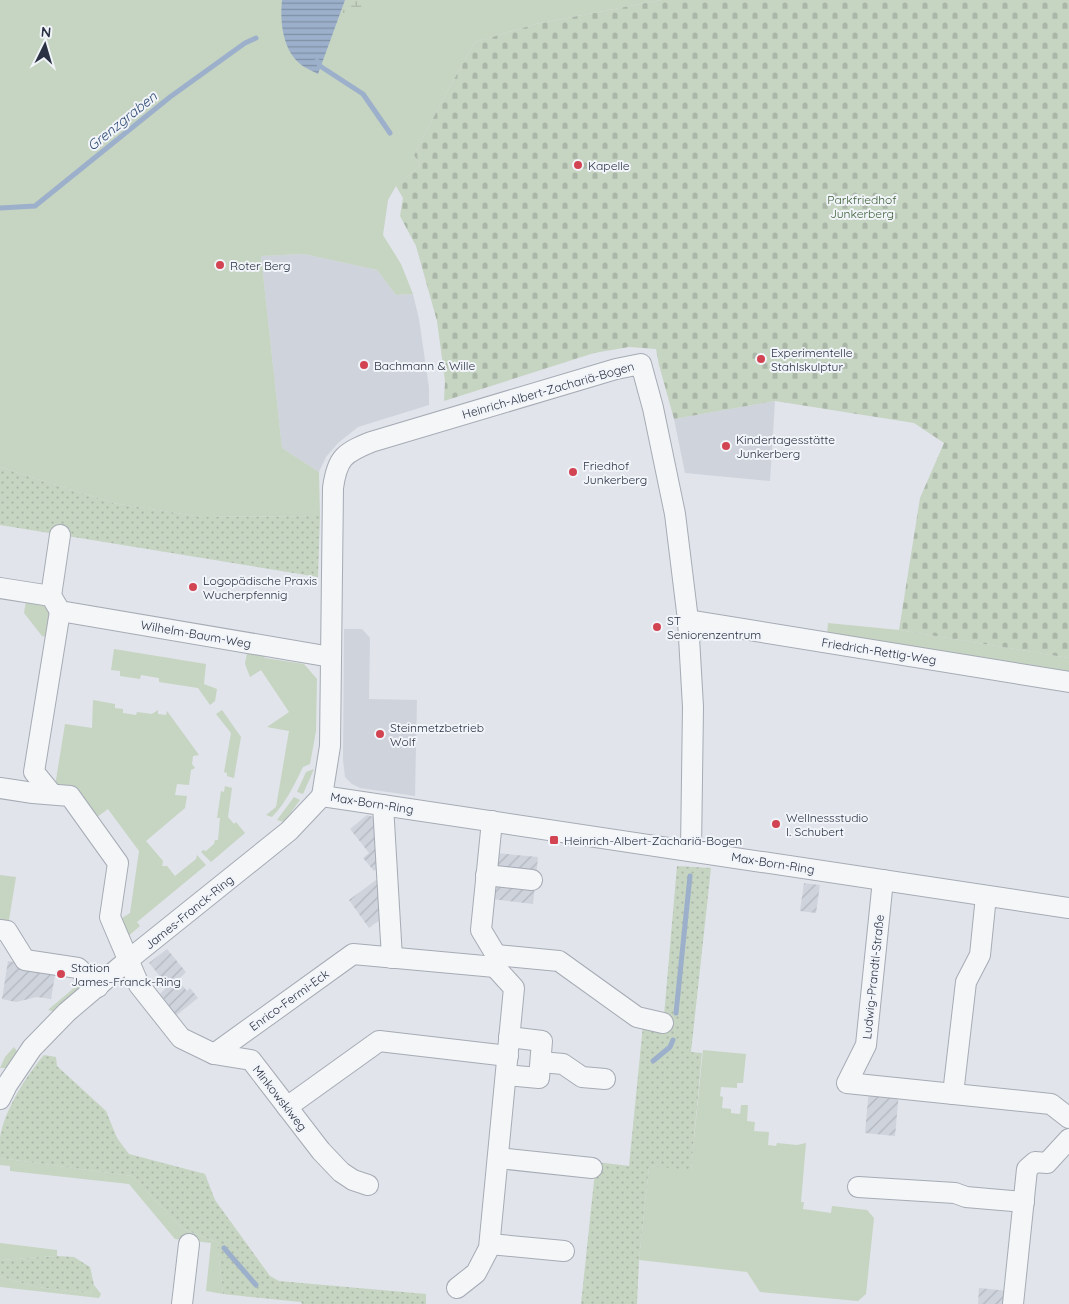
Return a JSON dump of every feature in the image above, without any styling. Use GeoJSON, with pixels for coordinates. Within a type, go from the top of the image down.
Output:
{"type":"FeatureCollection","features":[{"type":"Feature","properties":{"kind":"street","name":"Heinrich-Albert-Zachariä-Bogen"},"geometry":{"type":"LineString","coordinates":[[322,796],[330,746],[333,488],[337,468],[342,458],[350,451],[371,442],[616,369],[641,364],[653,408],[675,514],[688,620],[693,707],[691,850]]}},
{"type":"Feature","properties":{"kind":"street"},"geometry":{"type":"LineString","coordinates":[[52,794],[34,772],[55,603],[60,535]]}},
{"type":"Feature","properties":{"kind":"street","name":"Wilhelm-Baum-Weg"},"geometry":{"type":"LineString","coordinates":[[0,588],[55,603],[331,657]]}},
{"type":"Feature","properties":{"kind":"street","name":"Friedrich-Rettig-Weg"},"geometry":{"type":"LineString","coordinates":[[688,620],[1069,682]]}},
{"type":"Feature","properties":{"kind":"street","name":"Minkowskiweg"},"geometry":{"type":"LineString","coordinates":[[0,788],[33,794],[70,796],[118,863],[110,916],[139,985],[181,1038],[214,1054],[251,1060],[321,1151],[341,1172],[353,1180],[368,1185]]}},
{"type":"Feature","properties":{"kind":"street","name":"Max-Born-Ring"},"geometry":{"type":"LineString","coordinates":[[322,796],[1069,908]]}},
{"type":"Feature","properties":{"kind":"street","name":"James-Franck-Ring"},"geometry":{"type":"LineString","coordinates":[[2,1089],[32,1048],[67,1012],[289,831],[322,796]]}},
{"type":"Feature","properties":{"kind":"street"},"geometry":{"type":"LineString","coordinates":[[383,805],[392,958]]}},
{"type":"Feature","properties":{"kind":"street"},"geometry":{"type":"LineString","coordinates":[[457,1288],[476,1273],[490,1248],[514,988],[496,961],[481,930],[492,821]]}},
{"type":"Feature","properties":{"kind":"street"},"geometry":{"type":"LineString","coordinates":[[486,875],[532,880]]}},
{"type":"Feature","properties":{"kind":"street","name":"Ludwig-Prandtl-Straße"},"geometry":{"type":"LineString","coordinates":[[874,878],[866,1044],[847,1083],[1051,1104],[1069,1118]]}},
{"type":"Feature","properties":{"kind":"street"},"geometry":{"type":"LineString","coordinates":[[954,1094],[966,982],[980,956],[986,896]]}},
{"type":"Feature","properties":{"kind":"street"},"geometry":{"type":"LineString","coordinates":[[0,930],[7,931],[25,960],[78,968],[98,987]]}},
{"type":"Feature","properties":{"kind":"street","name":"Enrico-Fermi-Eck"},"geometry":{"type":"LineString","coordinates":[[366,955],[391,936]]}},
{"type":"Feature","properties":{"kind":"street","name":"Enrico-Fermi-Eck"},"geometry":{"type":"LineString","coordinates":[[214,1054],[353,954],[392,958],[559,961],[637,1017],[663,1023]]}},
{"type":"Feature","properties":{"kind":"street"},"geometry":{"type":"LineString","coordinates":[[287,1107],[379,1041],[508,1056],[540,1078],[542,1041],[508,1056]]}},
{"type":"Feature","properties":{"kind":"street"},"geometry":{"type":"LineString","coordinates":[[541,1062],[563,1064],[582,1077],[605,1079]]}},
{"type":"Feature","properties":{"kind":"street"},"geometry":{"type":"LineString","coordinates":[[1013,1304],[1027,1169],[1035,1162],[1047,1163],[1069,1139]]}},
{"type":"Feature","properties":{"kind":"street"},"geometry":{"type":"LineString","coordinates":[[498,1158],[592,1168]]}},
{"type":"Feature","properties":{"kind":"street"},"geometry":{"type":"LineString","coordinates":[[858,1187],[955,1193],[966,1197],[1024,1202]]}},
{"type":"Feature","properties":{"kind":"street"},"geometry":{"type":"LineString","coordinates":[[182,1304],[189,1244]]}},
{"type":"Feature","properties":{"kind":"street"},"geometry":{"type":"LineString","coordinates":[[490,1244],[564,1251]]}},
{"type":"Feature","properties":{"kind":"shaded area","name":"Bachmann & Wille"},"geometry":{"type":"Polygon","coordinates":[[[304,254],[377,270],[396,295],[413,294],[419,319],[429,388],[429,405],[358,427],[338,443],[326,457],[319,472],[282,448],[261,256],[304,254]]]}},
{"type":"Feature","properties":{"kind":"shaded area","name":"Kindertagesstätte Junkerberg"},"geometry":{"type":"Polygon","coordinates":[[[775,401],[770,481],[685,473],[674,419],[775,401]]]}},
{"type":"Feature","properties":{"kind":"shaded area","name":"Steinmetzbetrieb Wolf"},"geometry":{"type":"Polygon","coordinates":[[[344,629],[362,629],[370,638],[369,699],[417,700],[415,796],[360,788],[352,784],[345,777],[343,760],[344,629]]]}},
{"type":"Feature","properties":{"kind":"shaded area"},"geometry":{"type":"Polygon","coordinates":[[[367,815],[380,819],[383,864],[374,871],[363,858],[369,853],[350,829],[367,815]]]}},
{"type":"Feature","properties":{"kind":"shaded area"},"geometry":{"type":"Polygon","coordinates":[[[496,853],[538,857],[533,904],[492,899],[496,853]]]}},
{"type":"Feature","properties":{"kind":"shaded area"},"geometry":{"type":"Polygon","coordinates":[[[376,880],[379,885],[386,915],[369,928],[349,900],[376,880]]]}},
{"type":"Feature","properties":{"kind":"shaded area"},"geometry":{"type":"Polygon","coordinates":[[[804,883],[820,885],[816,913],[800,911],[804,883]]]}},
{"type":"Feature","properties":{"kind":"shaded area"},"geometry":{"type":"Polygon","coordinates":[[[167,949],[186,972],[178,980],[187,991],[190,988],[198,998],[173,1018],[165,1009],[169,1005],[160,994],[168,986],[149,963],[167,949]]]}},
{"type":"Feature","properties":{"kind":"shaded area"},"geometry":{"type":"Polygon","coordinates":[[[8,961],[56,969],[51,999],[37,997],[16,1002],[2,999],[8,961]]]}},
{"type":"Feature","properties":{"kind":"shaded area"},"geometry":{"type":"Polygon","coordinates":[[[869,1089],[899,1092],[895,1136],[865,1133],[869,1089]]]}},
{"type":"Feature","properties":{"kind":"shaded area"},"geometry":{"type":"Polygon","coordinates":[[[979,1288],[1009,1291],[1006,1304],[978,1304],[979,1288]]]}},
{"type":"Feature","properties":{"kind":"green space"},"geometry":{"type":"Polygon","coordinates":[[[0,0],[661,0],[536,24],[475,42],[414,155],[420,166],[396,186],[388,200],[383,235],[401,264],[413,294],[396,295],[377,270],[304,254],[261,256],[282,448],[319,472],[320,516],[202,517],[113,503],[0,467],[0,0]]]}},
{"type":"Feature","properties":{"kind":"green space"},"geometry":{"type":"Polygon","coordinates":[[[345,0],[377,0],[361,13],[340,13],[345,0]]]}},
{"type":"Feature","properties":{"kind":"green space","name":"Parkfriedhof Junkerberg"},"geometry":{"type":"Polygon","coordinates":[[[661,0],[1069,0],[1069,658],[899,630],[920,498],[944,443],[914,423],[775,401],[674,419],[656,349],[629,347],[594,353],[444,401],[445,381],[437,321],[416,246],[400,216],[403,198],[396,186],[420,166],[414,155],[444,97],[475,42],[536,24],[661,0]]]}},
{"type":"Feature","properties":{"kind":"green space"},"geometry":{"type":"Polygon","coordinates":[[[0,467],[113,503],[202,517],[320,516],[318,577],[0,525],[0,467]]]}},
{"type":"Feature","properties":{"kind":"green space"},"geometry":{"type":"Polygon","coordinates":[[[26,601],[45,603],[50,610],[46,637],[42,636],[24,613],[26,601]]]}},
{"type":"Feature","properties":{"kind":"green space"},"geometry":{"type":"Polygon","coordinates":[[[828,623],[899,630],[1069,658],[1069,672],[827,635],[828,623]]]}},
{"type":"Feature","properties":{"kind":"green space"},"geometry":{"type":"Polygon","coordinates":[[[114,649],[206,664],[204,684],[217,689],[215,701],[210,705],[198,688],[159,682],[159,678],[141,675],[140,679],[120,676],[120,671],[111,670],[114,649]]]}},
{"type":"Feature","properties":{"kind":"green space"},"geometry":{"type":"Polygon","coordinates":[[[250,651],[262,653],[265,658],[304,664],[317,679],[316,731],[310,764],[303,767],[286,800],[272,817],[266,815],[276,807],[289,731],[267,727],[289,712],[261,670],[250,677],[245,664],[247,653],[250,651]]]}},
{"type":"Feature","properties":{"kind":"green space"},"geometry":{"type":"Polygon","coordinates":[[[93,700],[115,704],[115,708],[123,709],[123,713],[136,715],[137,712],[152,714],[158,710],[158,714],[166,715],[167,711],[199,755],[193,756],[192,764],[195,768],[191,770],[189,785],[177,784],[175,795],[187,796],[185,808],[146,841],[163,861],[162,866],[167,866],[175,876],[196,859],[197,855],[206,865],[137,922],[140,926],[126,938],[119,920],[130,913],[139,851],[108,809],[97,817],[78,789],[55,786],[65,724],[92,728],[93,700]]]}},
{"type":"Feature","properties":{"kind":"green space"},"geometry":{"type":"Polygon","coordinates":[[[222,710],[241,737],[234,778],[227,776],[227,773],[224,772],[231,733],[216,714],[222,710]]]}},
{"type":"Feature","properties":{"kind":"green space"},"geometry":{"type":"Polygon","coordinates":[[[314,769],[303,794],[297,792],[306,772],[314,769]]]}},
{"type":"Feature","properties":{"kind":"green space"},"geometry":{"type":"Polygon","coordinates":[[[225,786],[232,788],[228,817],[234,824],[236,822],[245,833],[211,862],[201,852],[203,850],[206,851],[214,844],[215,840],[218,840],[220,818],[217,818],[221,791],[224,792],[225,786]]]}},
{"type":"Feature","properties":{"kind":"green space"},"geometry":{"type":"Polygon","coordinates":[[[294,797],[300,800],[284,822],[277,820],[294,797]]]}},
{"type":"Feature","properties":{"kind":"green space"},"geometry":{"type":"Polygon","coordinates":[[[677,866],[711,868],[691,1052],[702,1053],[691,1170],[649,1166],[639,1260],[637,1304],[581,1304],[596,1162],[629,1166],[643,1025],[663,1027],[677,866]]]}},
{"type":"Feature","properties":{"kind":"green space"},"geometry":{"type":"Polygon","coordinates":[[[0,875],[16,877],[8,926],[0,925],[0,875]]]}},
{"type":"Feature","properties":{"kind":"green space"},"geometry":{"type":"Polygon","coordinates":[[[81,982],[83,990],[56,1012],[48,1010],[81,982]]]}},
{"type":"Feature","properties":{"kind":"green space"},"geometry":{"type":"Polygon","coordinates":[[[14,1047],[18,1053],[8,1068],[0,1068],[5,1057],[14,1047]]]}},
{"type":"Feature","properties":{"kind":"green space"},"geometry":{"type":"Polygon","coordinates":[[[703,1050],[746,1054],[743,1083],[737,1083],[737,1088],[721,1087],[720,1096],[723,1097],[722,1108],[731,1109],[731,1113],[740,1114],[741,1105],[748,1105],[747,1121],[755,1122],[754,1131],[769,1132],[768,1145],[776,1146],[777,1143],[797,1145],[806,1143],[801,1202],[804,1202],[803,1209],[831,1213],[832,1206],[867,1210],[874,1218],[866,1294],[858,1301],[760,1292],[747,1272],[639,1260],[649,1166],[691,1169],[703,1050]]]}},
{"type":"Feature","properties":{"kind":"green space"},"geometry":{"type":"Polygon","coordinates":[[[44,1055],[56,1057],[57,1066],[106,1111],[117,1138],[129,1154],[205,1174],[215,1200],[270,1276],[279,1281],[426,1294],[426,1304],[302,1304],[301,1302],[223,1294],[217,1242],[183,1229],[132,1176],[0,1158],[2,1128],[11,1105],[23,1083],[44,1055]]]}},
{"type":"Feature","properties":{"kind":"green space"},"geometry":{"type":"Polygon","coordinates":[[[0,1158],[132,1176],[183,1229],[217,1242],[223,1294],[206,1291],[211,1243],[175,1239],[129,1184],[10,1171],[10,1166],[0,1165],[0,1158]]]}},
{"type":"Feature","properties":{"kind":"green space"},"geometry":{"type":"Polygon","coordinates":[[[0,1243],[57,1250],[57,1256],[0,1260],[0,1243]]]}},
{"type":"Feature","properties":{"kind":"green space"},"geometry":{"type":"Polygon","coordinates":[[[57,1256],[74,1257],[90,1267],[94,1285],[90,1293],[33,1286],[0,1276],[0,1260],[57,1256]]]}},
{"type":"Feature","properties":{"kind":"green space"},"geometry":{"type":"Polygon","coordinates":[[[0,1276],[33,1286],[78,1292],[90,1293],[94,1285],[101,1294],[99,1298],[0,1287],[0,1276]]]}},
{"type":"Feature","properties":{"kind":"water"},"geometry":{"type":"Polygon","coordinates":[[[282,0],[345,0],[318,74],[299,63],[288,48],[282,24],[282,0]]]}},
{"type":"Feature","properties":{"kind":"waterway","name":"Grenzgraben"},"geometry":{"type":"LineString","coordinates":[[0,208],[35,206],[170,97],[245,43],[256,38]]}},
{"type":"Feature","properties":{"kind":"waterway"},"geometry":{"type":"LineString","coordinates":[[317,61],[320,66],[363,94],[390,133]]}},
{"type":"Feature","properties":{"kind":"waterway"},"geometry":{"type":"LineString","coordinates":[[676,1013],[690,876]]}},
{"type":"Feature","properties":{"kind":"waterway"},"geometry":{"type":"LineString","coordinates":[[653,1061],[670,1047],[673,1040]]}},
{"type":"Feature","properties":{"kind":"waterway"},"geometry":{"type":"LineString","coordinates":[[224,1248],[256,1285]]}},
{"type":"Feature","properties":{"kind":"place","name":"Kapelle"},"geometry":{"type":"Point","coordinates":[578,165]}},
{"type":"Feature","properties":{"kind":"place","name":"Roter Berg"},"geometry":{"type":"Point","coordinates":[220,265]}},
{"type":"Feature","properties":{"kind":"place","name":"Experimentelle Stahlskulptur"},"geometry":{"type":"Point","coordinates":[761,359]}},
{"type":"Feature","properties":{"kind":"place","name":"Bachmann & Wille"},"geometry":{"type":"Point","coordinates":[364,365]}},
{"type":"Feature","properties":{"kind":"place","name":"Kindertagesstätte Junkerberg"},"geometry":{"type":"Point","coordinates":[726,446]}},
{"type":"Feature","properties":{"kind":"place","name":"Friedhof Junkerberg"},"geometry":{"type":"Point","coordinates":[573,472]}},
{"type":"Feature","properties":{"kind":"place","name":"Logopädische Praxis Wucherpfennig"},"geometry":{"type":"Point","coordinates":[193,587]}},
{"type":"Feature","properties":{"kind":"place","name":"ST Seniorenzentrum"},"geometry":{"type":"Point","coordinates":[657,627]}},
{"type":"Feature","properties":{"kind":"place","name":"Steinmetzbetrieb Wolf"},"geometry":{"type":"Point","coordinates":[380,734]}},
{"type":"Feature","properties":{"kind":"place","name":"Wellnessstudio I. Schubert"},"geometry":{"type":"Point","coordinates":[776,824]}},
{"type":"Feature","properties":{"kind":"place","name":"Heinrich-Albert-Zachariä-Bogen"},"geometry":{"type":"Point","coordinates":[554,840]}},
{"type":"Feature","properties":{"kind":"place","name":"Station James-Franck-Ring"},"geometry":{"type":"Point","coordinates":[61,974]}}]}
